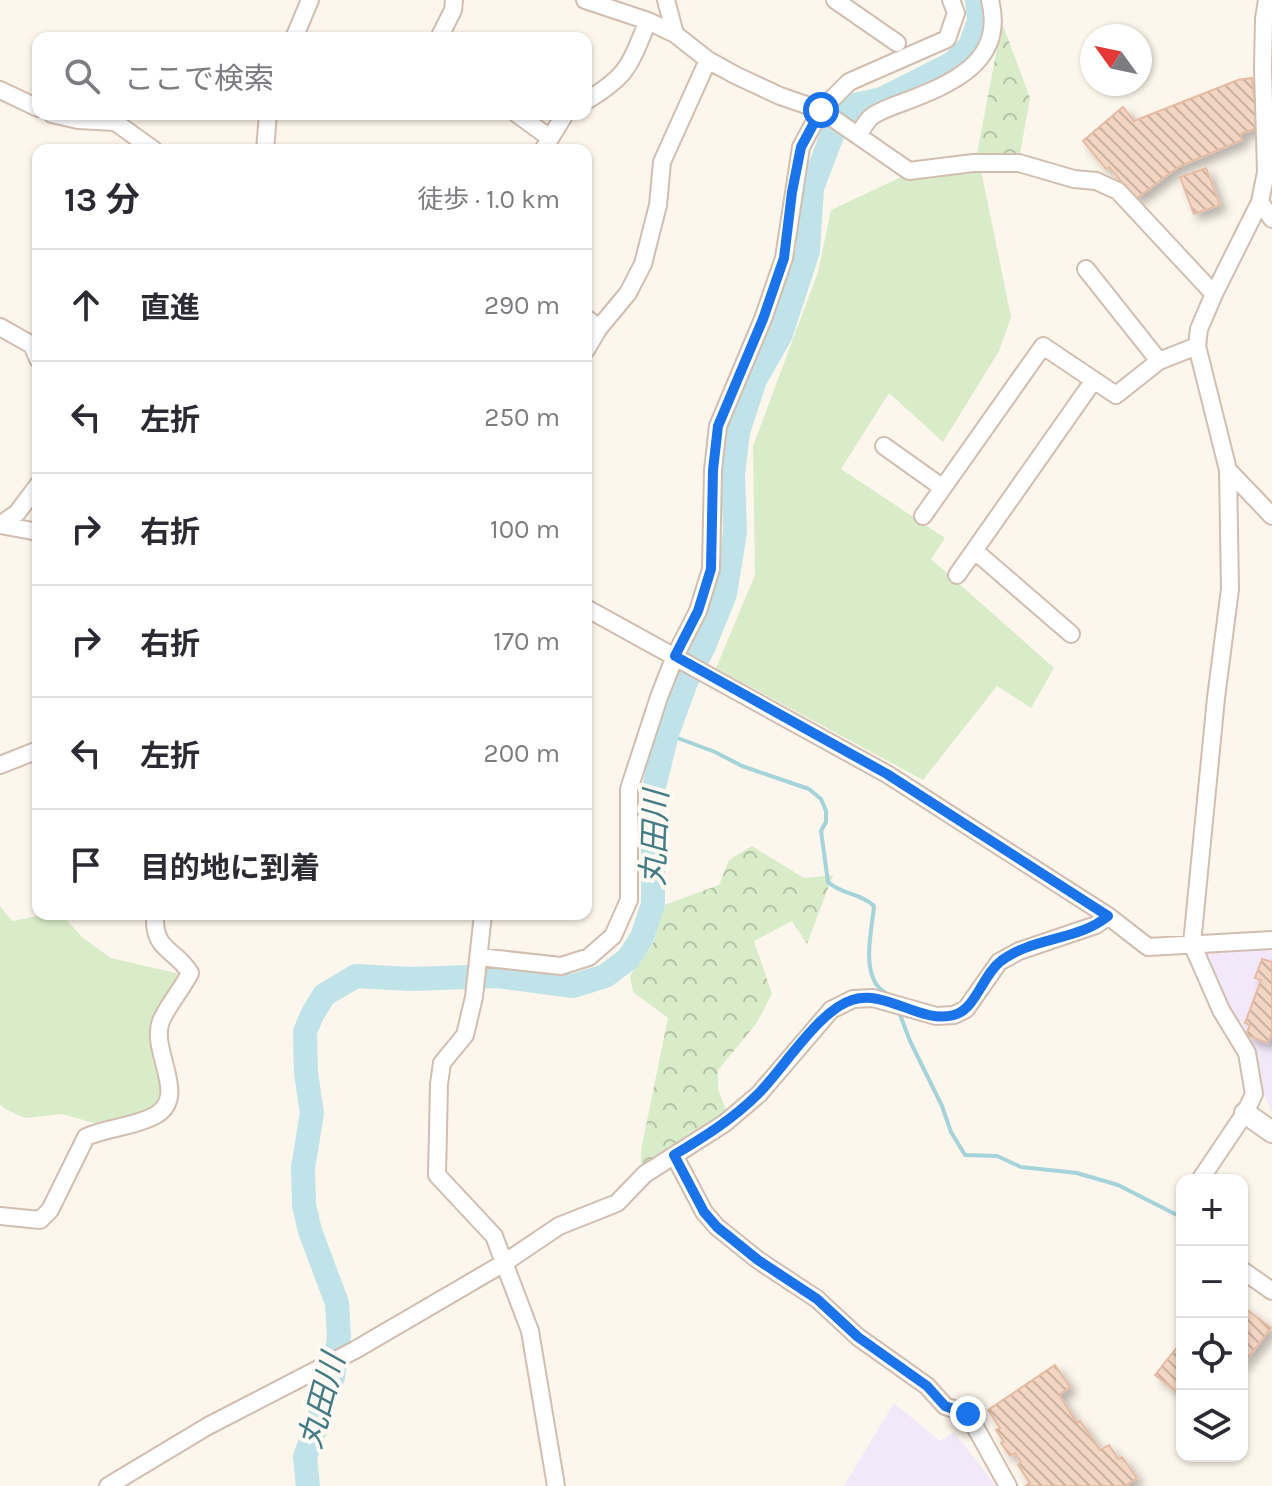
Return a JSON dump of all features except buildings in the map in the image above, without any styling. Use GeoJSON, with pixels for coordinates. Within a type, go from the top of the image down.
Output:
{"type":"FeatureCollection","features":[{"type":"Feature","properties":{"kind":"street"},"geometry":{"type":"LineString","coordinates":[[297,32],[310,0]]}},
{"type":"Feature","properties":{"kind":"street"},"geometry":{"type":"LineString","coordinates":[[442,32],[453,10],[454,0]]}},
{"type":"Feature","properties":{"kind":"street"},"geometry":{"type":"LineString","coordinates":[[585,0],[648,21],[675,34],[708,60],[780,96],[821,110],[909,171],[973,163],[1019,163],[1118,191],[1214,294]]}},
{"type":"Feature","properties":{"kind":"street"},"geometry":{"type":"LineString","coordinates":[[666,0],[675,34]]}},
{"type":"Feature","properties":{"kind":"street"},"geometry":{"type":"LineString","coordinates":[[835,0],[897,43]]}},
{"type":"Feature","properties":{"kind":"street"},"geometry":{"type":"LineString","coordinates":[[479,957],[561,966],[589,957],[613,936],[629,900],[629,789],[644,739],[675,656],[698,611],[711,569],[713,470],[718,426],[763,319],[784,258],[801,147],[821,110],[849,82],[947,39],[956,13],[951,0]]}},
{"type":"Feature","properties":{"kind":"street"},"geometry":{"type":"LineString","coordinates":[[859,134],[870,118],[944,86],[974,65],[989,45],[993,12],[990,0]]}},
{"type":"Feature","properties":{"kind":"street"},"geometry":{"type":"LineString","coordinates":[[1204,1174],[1245,1113],[1254,1094],[1247,1053],[1221,1010],[1192,944],[1230,589],[1228,470],[1197,346],[1199,329],[1214,294],[1260,202],[1266,172],[1263,31],[1267,0]]}},
{"type":"Feature","properties":{"kind":"street"},"geometry":{"type":"LineString","coordinates":[[592,97],[611,86],[628,69],[648,21]]}},
{"type":"Feature","properties":{"kind":"street"},"geometry":{"type":"LineString","coordinates":[[593,323],[628,293],[643,264],[658,205],[662,162],[708,60]]}},
{"type":"Feature","properties":{"kind":"street"},"geometry":{"type":"LineString","coordinates":[[0,90],[32,105]]}},
{"type":"Feature","properties":{"kind":"street"},"geometry":{"type":"LineString","coordinates":[[78,120],[115,122],[146,144]]}},
{"type":"Feature","properties":{"kind":"street"},"geometry":{"type":"LineString","coordinates":[[266,144],[268,120]]}},
{"type":"Feature","properties":{"kind":"street"},"geometry":{"type":"LineString","coordinates":[[523,120],[547,144],[561,120]]}},
{"type":"Feature","properties":{"kind":"street"},"geometry":{"type":"LineString","coordinates":[[1260,202],[1272,219]]}},
{"type":"Feature","properties":{"kind":"street"},"geometry":{"type":"LineString","coordinates":[[1086,269],[1159,361]]}},
{"type":"Feature","properties":{"kind":"street"},"geometry":{"type":"LineString","coordinates":[[0,327],[32,345]]}},
{"type":"Feature","properties":{"kind":"street"},"geometry":{"type":"LineString","coordinates":[[923,516],[1043,346],[1116,395],[1159,361],[1197,346]]}},
{"type":"Feature","properties":{"kind":"street"},"geometry":{"type":"LineString","coordinates":[[957,575],[1094,380]]}},
{"type":"Feature","properties":{"kind":"street"},"geometry":{"type":"LineString","coordinates":[[884,446],[943,488]]}},
{"type":"Feature","properties":{"kind":"street"},"geometry":{"type":"LineString","coordinates":[[1228,470],[1272,516]]}},
{"type":"Feature","properties":{"kind":"street"},"geometry":{"type":"LineString","coordinates":[[0,525],[17,513],[32,493]]}},
{"type":"Feature","properties":{"kind":"street"},"geometry":{"type":"LineString","coordinates":[[0,525],[32,531]]}},
{"type":"Feature","properties":{"kind":"street"},"geometry":{"type":"LineString","coordinates":[[975,551],[1071,634]]}},
{"type":"Feature","properties":{"kind":"street"},"geometry":{"type":"LineString","coordinates":[[592,611],[887,774],[1108,916],[1148,947],[1272,940]]}},
{"type":"Feature","properties":{"kind":"street"},"geometry":{"type":"LineString","coordinates":[[0,765],[32,752]]}},
{"type":"Feature","properties":{"kind":"street"},"geometry":{"type":"LineString","coordinates":[[108,1486],[208,1426],[355,1350],[504,1263],[559,1226],[617,1203],[645,1174],[725,1123],[759,1094],[831,1010],[853,999],[873,998],[936,1016],[954,1015],[966,1009],[999,962],[1019,951],[1096,925],[1108,916]]}},
{"type":"Feature","properties":{"kind":"street"},"geometry":{"type":"LineString","coordinates":[[0,1216],[40,1220],[50,1210],[86,1137],[153,1117],[164,1108],[171,1095],[160,1044],[160,1023],[190,973],[185,964],[162,945],[154,929],[155,920]]}},
{"type":"Feature","properties":{"kind":"street"},"geometry":{"type":"LineString","coordinates":[[482,920],[474,997],[465,1035],[442,1063],[438,1097],[437,1175],[494,1236],[530,1331],[556,1486]]}},
{"type":"Feature","properties":{"kind":"street"},"geometry":{"type":"LineString","coordinates":[[1245,1113],[1272,1132]]}},
{"type":"Feature","properties":{"kind":"street"},"geometry":{"type":"LineString","coordinates":[[674,1155],[704,1212],[717,1227],[758,1260],[817,1299],[858,1337],[927,1386],[945,1406],[968,1414],[1008,1486]]}},
{"type":"Feature","properties":{"kind":"street"},"geometry":{"type":"LineString","coordinates":[[1248,1274],[1272,1291]]}},
{"type":"Feature","properties":{"kind":"shaded area"},"geometry":{"type":"Polygon","coordinates":[[[1272,945],[1272,1113],[1263,1092],[1255,1052],[1214,981],[1202,950],[1272,945]]]}},
{"type":"Feature","properties":{"kind":"shaded area"},"geometry":{"type":"Polygon","coordinates":[[[894,1403],[940,1441],[954,1432],[996,1486],[844,1486],[894,1403]]]}},
{"type":"Feature","properties":{"kind":"green space"},"geometry":{"type":"Polygon","coordinates":[[[1002,23],[1030,98],[1020,154],[977,153],[1002,23]]]}},
{"type":"Feature","properties":{"kind":"green space"},"geometry":{"type":"Polygon","coordinates":[[[981,170],[1011,317],[999,351],[943,442],[889,393],[841,469],[945,538],[931,559],[1054,668],[1031,708],[997,686],[923,780],[716,668],[755,575],[753,446],[818,272],[831,210],[899,178],[981,170]]]}},
{"type":"Feature","properties":{"kind":"green space"},"geometry":{"type":"Polygon","coordinates":[[[752,846],[804,878],[833,875],[807,944],[792,921],[754,941],[772,994],[756,1024],[718,1070],[718,1089],[728,1115],[641,1172],[641,1150],[668,1018],[633,992],[630,976],[653,943],[664,905],[719,885],[729,860],[752,846]]]}},
{"type":"Feature","properties":{"kind":"green space"},"geometry":{"type":"Polygon","coordinates":[[[0,906],[12,921],[32,917],[32,920],[67,920],[83,938],[111,958],[184,975],[150,1037],[162,1095],[147,1112],[94,1123],[62,1114],[25,1118],[0,1104],[0,906]]]}},
{"type":"Feature","properties":{"kind":"waterway","name":"丸田川"},"geometry":{"type":"LineString","coordinates":[[308,1486],[305,1457],[333,1377],[339,1337],[337,1303],[310,1231],[304,1205],[303,1168],[312,1113],[306,1073],[305,1032],[312,1015],[324,995],[356,976],[411,979],[497,976],[573,986],[605,976],[628,959],[642,937],[653,904],[653,791],[667,734],[725,594],[735,532],[733,474],[738,432],[755,380],[781,334],[808,251],[812,188],[834,130],[855,105],[882,99],[953,63],[970,46],[979,21],[977,0]]}},
{"type":"Feature","properties":{"kind":"waterway"},"geometry":{"type":"LineString","coordinates":[[667,734],[742,766],[809,789],[821,799],[826,811],[826,822],[821,831],[828,882],[874,906],[870,966],[876,984],[891,997]]}},
{"type":"Feature","properties":{"kind":"waterway"},"geometry":{"type":"LineString","coordinates":[[899,1012],[951,1132],[965,1155],[997,1156],[1021,1167],[1077,1173],[1118,1185],[1176,1214]]}},
{"type":"Feature","properties":{"kind":"route"},"geometry":{"type":"LineString","coordinates":[[821,110],[801,147],[784,258],[763,319],[718,426],[713,470],[711,569],[698,611],[675,656],[887,774],[1108,916],[1096,925],[1019,951],[999,962],[966,1009],[954,1015],[936,1016],[873,998],[853,999],[831,1010],[759,1094],[725,1123],[674,1155],[704,1212],[717,1227],[758,1260],[817,1299],[858,1337],[927,1386],[945,1406],[968,1414]]}}]}
